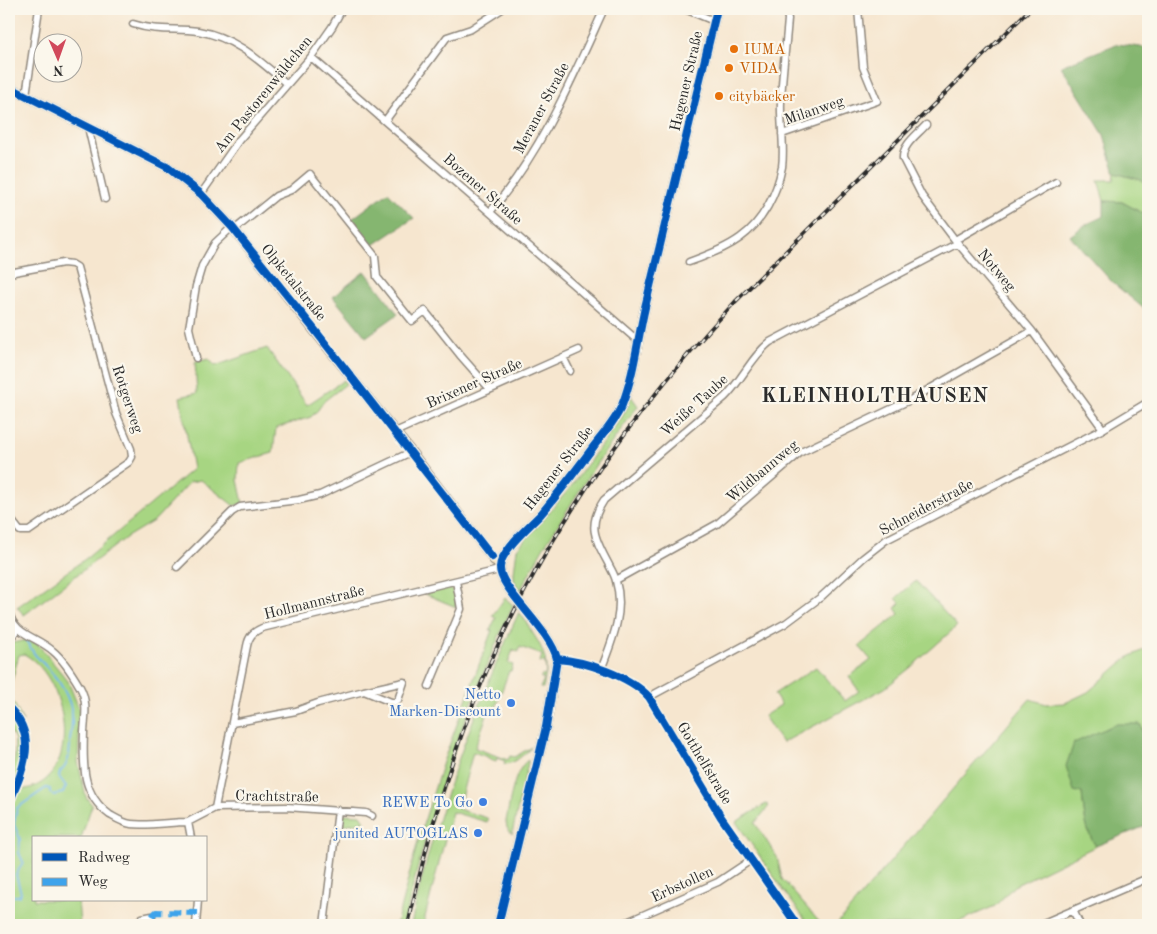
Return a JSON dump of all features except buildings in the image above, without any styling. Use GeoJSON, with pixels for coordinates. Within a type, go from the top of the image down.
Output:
{"type":"FeatureCollection","features":[{"type":"Feature","properties":{"kind":"main road","name":"Hagener Straße"},"geometry":{"type":"LineString","coordinates":[[500,567],[510,547],[560,492],[618,414],[628,385],[717,9]]}},
{"type":"Feature","properties":{"kind":"main road","name":"Olpketalstraße"},"geometry":{"type":"LineString","coordinates":[[9,87],[167,168],[201,194],[233,228],[500,567]]}},
{"type":"Feature","properties":{"kind":"main road"},"geometry":{"type":"LineString","coordinates":[[498,925],[546,727],[556,671],[555,652],[544,632],[512,594],[500,567]]}},
{"type":"Feature","properties":{"kind":"street"},"geometry":{"type":"LineString","coordinates":[[26,95],[39,9]]}},
{"type":"Feature","properties":{"kind":"street","name":"Am Pastorenwäldchen"},"geometry":{"type":"LineString","coordinates":[[201,194],[240,140],[311,57],[342,9]]}},
{"type":"Feature","properties":{"kind":"street"},"geometry":{"type":"LineString","coordinates":[[385,121],[447,37],[471,30],[502,9]]}},
{"type":"Feature","properties":{"kind":"street","name":"Meraner Straße"},"geometry":{"type":"LineString","coordinates":[[490,212],[503,198],[548,126],[568,88],[604,9]]}},
{"type":"Feature","properties":{"kind":"street"},"geometry":{"type":"LineString","coordinates":[[685,9],[714,21]]}},
{"type":"Feature","properties":{"kind":"street"},"geometry":{"type":"LineString","coordinates":[[782,134],[781,103],[788,18],[786,9]]}},
{"type":"Feature","properties":{"kind":"street","name":"Milanweg"},"geometry":{"type":"LineString","coordinates":[[689,262],[716,252],[741,238],[754,225],[768,206],[776,188],[782,166],[782,134],[877,101],[863,66],[858,9]]}},
{"type":"Feature","properties":{"kind":"street"},"geometry":{"type":"LineString","coordinates":[[133,24],[149,30],[200,31],[219,36],[247,50],[287,84]]}},
{"type":"Feature","properties":{"kind":"street","name":"Bozener Straße"},"geometry":{"type":"LineString","coordinates":[[311,57],[638,340]]}},
{"type":"Feature","properties":{"kind":"street","name":"Notweg"},"geometry":{"type":"LineString","coordinates":[[926,126],[905,147],[903,153],[903,160],[922,196],[1032,331],[1103,429]]}},
{"type":"Feature","properties":{"kind":"street"},"geometry":{"type":"LineString","coordinates":[[88,127],[105,199]]}},
{"type":"Feature","properties":{"kind":"street"},"geometry":{"type":"LineString","coordinates":[[196,358],[189,328],[196,286],[202,266],[215,243],[276,196],[290,190],[310,174],[375,256],[377,278],[412,322],[425,312],[490,389]]}},
{"type":"Feature","properties":{"kind":"street","name":"Weiße Taube"},"geometry":{"type":"LineString","coordinates":[[601,670],[617,628],[619,601],[616,580],[595,536],[596,512],[604,500],[725,398],[736,386],[759,350],[770,342],[957,241],[1056,182]]}},
{"type":"Feature","properties":{"kind":"street","name":"Rotgerweg"},"geometry":{"type":"LineString","coordinates":[[9,273],[63,263],[72,264],[77,267],[116,413],[131,449],[132,457],[129,462],[29,531],[20,531],[9,517]]}},
{"type":"Feature","properties":{"kind":"street","name":"Wildbannweg"},"geometry":{"type":"LineString","coordinates":[[616,580],[717,524],[801,452],[910,400],[1032,331]]}},
{"type":"Feature","properties":{"kind":"street","name":"Brixener Straße"},"geometry":{"type":"LineString","coordinates":[[395,432],[579,350]]}},
{"type":"Feature","properties":{"kind":"street"},"geometry":{"type":"LineString","coordinates":[[563,357],[570,371]]}},
{"type":"Feature","properties":{"kind":"street","name":"Schneiderstraße"},"geometry":{"type":"LineString","coordinates":[[649,697],[786,623],[822,597],[886,540],[1103,429],[1148,402]]}},
{"type":"Feature","properties":{"kind":"street"},"geometry":{"type":"LineString","coordinates":[[177,567],[232,512],[240,508],[299,500],[320,495],[411,452]]}},
{"type":"Feature","properties":{"kind":"street","name":"Hollmannstraße"},"geometry":{"type":"LineString","coordinates":[[215,808],[246,646],[254,632],[262,628],[456,580],[500,567]]}},
{"type":"Feature","properties":{"kind":"street"},"geometry":{"type":"LineString","coordinates":[[429,686],[460,609],[456,580]]}},
{"type":"Feature","properties":{"kind":"street"},"geometry":{"type":"LineString","coordinates":[[9,612],[17,630],[36,638],[51,650],[66,665],[81,689],[86,709],[85,772],[94,800],[106,812],[118,820],[131,824],[188,822],[215,808]]}},
{"type":"Feature","properties":{"kind":"street"},"geometry":{"type":"LineString","coordinates":[[9,640],[17,630]]}},
{"type":"Feature","properties":{"kind":"street","name":"Gotthelfstraße"},"geometry":{"type":"LineString","coordinates":[[556,659],[570,660],[601,670],[634,684],[644,691],[722,817],[797,925]]}},
{"type":"Feature","properties":{"kind":"street"},"geometry":{"type":"LineString","coordinates":[[232,723],[296,711],[318,702],[404,682],[396,702],[364,692]]}},
{"type":"Feature","properties":{"kind":"street","name":"Crachtstraße"},"geometry":{"type":"LineString","coordinates":[[215,808],[287,806],[366,812],[372,816]]}},
{"type":"Feature","properties":{"kind":"street","name":"Crachtstraße"},"geometry":{"type":"LineString","coordinates":[[324,925],[338,810]]}},
{"type":"Feature","properties":{"kind":"street"},"geometry":{"type":"LineString","coordinates":[[188,822],[191,836]]}},
{"type":"Feature","properties":{"kind":"street","name":"Erbstollen"},"geometry":{"type":"LineString","coordinates":[[620,925],[718,882],[751,860]]}},
{"type":"Feature","properties":{"kind":"street"},"geometry":{"type":"LineString","coordinates":[[1040,925],[1148,878]]}},
{"type":"Feature","properties":{"kind":"street"},"geometry":{"type":"LineString","coordinates":[[196,925],[198,902]]}},
{"type":"Feature","properties":{"kind":"street"},"geometry":{"type":"LineString","coordinates":[[1073,910],[1080,925]]}},
{"type":"Feature","properties":{"kind":"street"},"geometry":{"type":"LineString","coordinates":[[136,925],[142,918],[152,916]]}},
{"type":"Feature","properties":{"kind":"green space"},"geometry":{"type":"Polygon","coordinates":[[[1117,44],[1148,48],[1148,187],[1141,180],[1115,173],[1104,135],[1061,66],[1117,44]]]}},
{"type":"Feature","properties":{"kind":"green space"},"geometry":{"type":"Polygon","coordinates":[[[1115,173],[1141,180],[1148,187],[1148,216],[1122,202],[1104,201],[1098,180],[1114,180],[1115,173]]]}},
{"type":"Feature","properties":{"kind":"green space"},"geometry":{"type":"Polygon","coordinates":[[[388,192],[414,218],[372,246],[352,219],[388,192]]]}},
{"type":"Feature","properties":{"kind":"green space"},"geometry":{"type":"Polygon","coordinates":[[[1104,201],[1122,202],[1148,216],[1148,312],[1113,283],[1070,236],[1085,225],[1104,216],[1104,201]]]}},
{"type":"Feature","properties":{"kind":"green space"},"geometry":{"type":"Polygon","coordinates":[[[365,271],[398,314],[366,337],[333,297],[365,271]]]}},
{"type":"Feature","properties":{"kind":"green space"},"geometry":{"type":"Polygon","coordinates":[[[267,348],[307,405],[344,380],[346,384],[323,402],[311,417],[276,428],[273,453],[239,463],[238,480],[243,503],[234,506],[201,480],[190,482],[155,520],[127,537],[24,615],[17,607],[88,557],[193,469],[180,397],[197,393],[195,362],[209,359],[215,366],[267,348]]]}},
{"type":"Feature","properties":{"kind":"green space"},"geometry":{"type":"Polygon","coordinates":[[[631,396],[638,406],[595,466],[542,550],[520,591],[514,581],[517,549],[570,488],[623,415],[631,396]]]}},
{"type":"Feature","properties":{"kind":"green space"},"geometry":{"type":"Polygon","coordinates":[[[916,581],[957,626],[885,688],[782,743],[764,716],[781,705],[774,694],[816,667],[845,701],[859,691],[849,677],[871,660],[859,646],[899,614],[895,608],[900,603],[896,598],[916,581]]]}},
{"type":"Feature","properties":{"kind":"green space"},"geometry":{"type":"Polygon","coordinates":[[[451,587],[456,600],[456,607],[425,594],[427,593],[451,587]]]}},
{"type":"Feature","properties":{"kind":"green space"},"geometry":{"type":"Polygon","coordinates":[[[505,598],[513,605],[480,683],[450,762],[425,843],[404,925],[396,925],[418,841],[443,762],[492,630],[490,630],[496,618],[492,616],[505,598]]]}},
{"type":"Feature","properties":{"kind":"green space"},"geometry":{"type":"Polygon","coordinates":[[[519,612],[540,646],[545,659],[546,672],[545,662],[540,662],[542,655],[520,647],[518,652],[513,650],[508,663],[513,665],[511,671],[509,671],[494,712],[487,715],[475,748],[508,760],[510,756],[515,757],[531,747],[518,759],[504,764],[505,761],[497,758],[496,761],[473,752],[458,809],[487,818],[488,820],[487,822],[452,812],[423,925],[411,925],[431,844],[456,766],[486,688],[519,612]]]}},
{"type":"Feature","properties":{"kind":"green space"},"geometry":{"type":"Polygon","coordinates":[[[27,640],[37,643],[68,681],[80,711],[78,762],[86,797],[92,805],[82,836],[32,836],[32,902],[78,902],[80,925],[9,925],[9,807],[16,790],[38,785],[53,772],[61,753],[64,731],[60,708],[53,686],[40,667],[24,654],[19,655],[11,684],[12,700],[23,722],[9,705],[9,652],[12,643],[27,640]]]}},
{"type":"Feature","properties":{"kind":"green space"},"geometry":{"type":"Polygon","coordinates":[[[1148,648],[1148,744],[1140,724],[1082,793],[1087,827],[1096,846],[1014,886],[995,906],[951,925],[836,925],[1030,699],[1046,704],[1065,703],[1088,692],[1127,658],[1148,648]]]}},
{"type":"Feature","properties":{"kind":"green space"},"geometry":{"type":"Polygon","coordinates":[[[545,675],[543,688],[540,688],[544,679],[541,676],[545,675]]]}},
{"type":"Feature","properties":{"kind":"green space"},"geometry":{"type":"Polygon","coordinates":[[[9,711],[17,720],[22,731],[24,754],[18,777],[9,799],[9,777],[15,757],[15,739],[9,730],[9,711]]]}},
{"type":"Feature","properties":{"kind":"green space"},"geometry":{"type":"Polygon","coordinates":[[[1116,724],[1140,724],[1148,744],[1148,825],[1096,846],[1087,828],[1082,793],[1074,791],[1066,766],[1074,743],[1116,724]]]}},
{"type":"Feature","properties":{"kind":"green space"},"geometry":{"type":"Polygon","coordinates":[[[528,760],[512,834],[507,828],[506,821],[511,797],[519,772],[528,760]]]}},
{"type":"Feature","properties":{"kind":"green space"},"geometry":{"type":"Polygon","coordinates":[[[766,804],[769,806],[755,823],[777,857],[782,879],[822,925],[809,925],[736,822],[766,804]]]}},
{"type":"Feature","properties":{"kind":"green space"},"geometry":{"type":"Polygon","coordinates":[[[344,814],[361,815],[365,821],[339,826],[341,817],[344,814]]]}},
{"type":"Feature","properties":{"kind":"waterway"},"geometry":{"type":"LineString","coordinates":[[9,896],[19,896],[21,893],[16,875],[23,862],[19,853],[20,839],[14,824],[17,808],[46,788],[50,789],[50,793],[53,795],[63,793],[66,786],[59,777],[68,758],[72,723],[72,713],[67,696],[54,675],[26,641]]}},
{"type":"Feature","properties":{"kind":"railway"},"geometry":{"type":"LineString","coordinates":[[408,925],[428,841],[469,714],[523,594],[568,516],[593,478],[619,441],[675,370],[735,302],[1030,9]]}},
{"type":"Feature","properties":{"kind":"marked path"},"geometry":{"type":"LineString","coordinates":[[152,916],[156,912],[198,913]]}},
{"type":"Feature","properties":{"kind":"cycle path"},"geometry":{"type":"LineString","coordinates":[[498,925],[546,727],[557,659],[545,635],[507,586],[500,567],[505,553],[510,546],[541,514],[610,426],[622,405],[630,379],[644,312],[717,9]]}},
{"type":"Feature","properties":{"kind":"cycle path"},"geometry":{"type":"LineString","coordinates":[[9,87],[167,167],[201,194],[232,227],[314,329],[492,557]]}},
{"type":"Feature","properties":{"kind":"cycle path"},"geometry":{"type":"LineString","coordinates":[[557,659],[593,666],[619,676],[631,682],[649,697],[721,817],[797,925]]}},
{"type":"Feature","properties":{"kind":"cycle path"},"geometry":{"type":"LineString","coordinates":[[9,708],[24,730],[26,742],[23,766],[9,803]]}},
{"type":"Feature","properties":{"kind":"place","name":"IUMA"},"geometry":{"type":"Point","coordinates":[734,49]}},
{"type":"Feature","properties":{"kind":"place","name":"VIDA"},"geometry":{"type":"Point","coordinates":[729,68]}},
{"type":"Feature","properties":{"kind":"place","name":"citybäcker"},"geometry":{"type":"Point","coordinates":[719,96]}},
{"type":"Feature","properties":{"kind":"place","name":"Netto Marken-Discount"},"geometry":{"type":"Point","coordinates":[511,703]}},
{"type":"Feature","properties":{"kind":"place","name":"REWE To Go"},"geometry":{"type":"Point","coordinates":[483,802]}},
{"type":"Feature","properties":{"kind":"place","name":"junited AUTOGLAS"},"geometry":{"type":"Point","coordinates":[478,833]}},
{"type":"Feature","properties":{"kind":"district","name":"KLEINHOLTHAUSEN"},"geometry":{"type":"Point","coordinates":[875,395]}}]}
